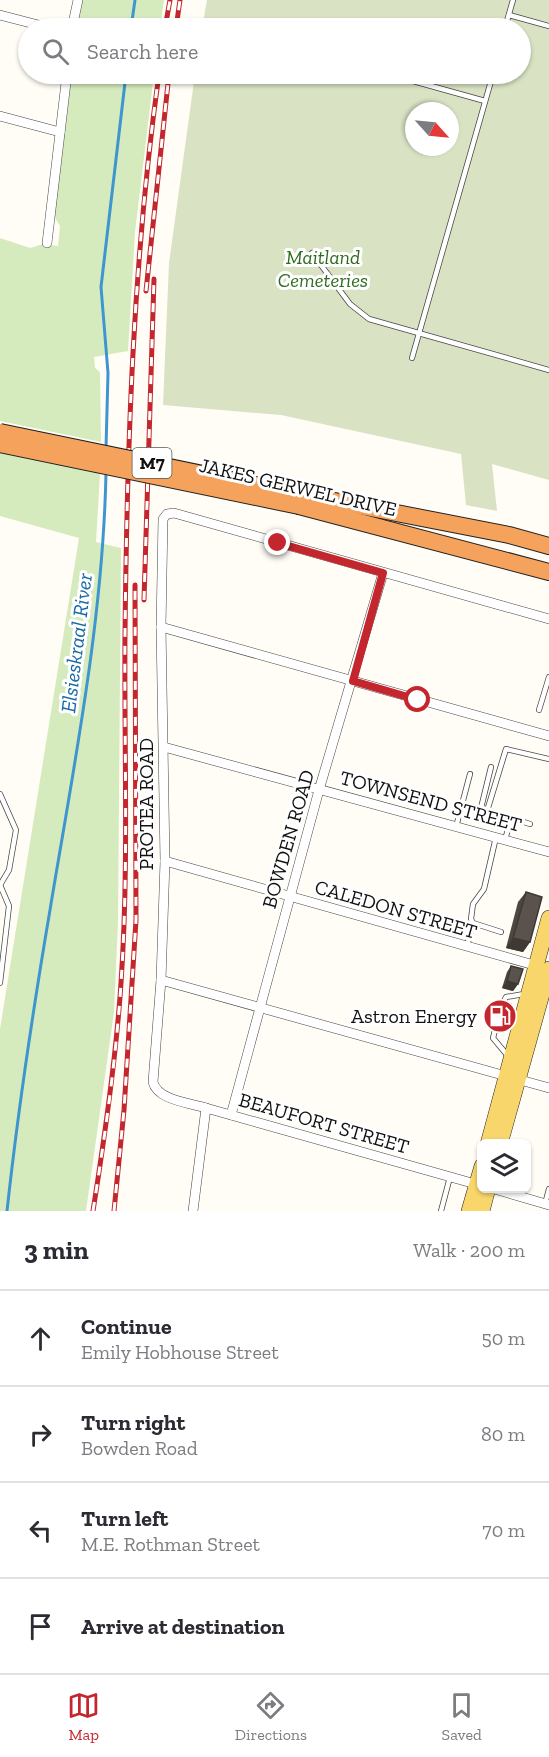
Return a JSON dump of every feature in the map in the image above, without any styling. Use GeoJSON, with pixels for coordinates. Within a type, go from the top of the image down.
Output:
{"type":"FeatureCollection","features":[{"type":"Feature","properties":{"kind":"highway","name":"JAKES GERWEL DRIVE"},"geometry":{"type":"LineString","coordinates":[[0,432],[301,501],[549,572]]}},
{"type":"Feature","properties":{"kind":"highway","name":"JAKES GERWEL DRIVE"},"geometry":{"type":"LineString","coordinates":[[0,444],[301,501],[509,535],[549,546]]}},
{"type":"Feature","properties":{"kind":"highway"},"geometry":{"type":"LineString","coordinates":[[509,535],[549,532]]}},
{"type":"Feature","properties":{"kind":"main road"},"geometry":{"type":"LineString","coordinates":[[489,1139],[545,968],[549,918]]}},
{"type":"Feature","properties":{"kind":"main road"},"geometry":{"type":"LineString","coordinates":[[501,1139],[512,1072],[530,993],[545,968]]}},
{"type":"Feature","properties":{"kind":"main road"},"geometry":{"type":"LineString","coordinates":[[469,1211],[480,1193]]}},
{"type":"Feature","properties":{"kind":"main road"},"geometry":{"type":"LineString","coordinates":[[482,1211],[484,1193]]}},
{"type":"Feature","properties":{"kind":"street"},"geometry":{"type":"LineString","coordinates":[[74,18],[78,0]]}},
{"type":"Feature","properties":{"kind":"street"},"geometry":{"type":"LineString","coordinates":[[0,15],[18,20]]}},
{"type":"Feature","properties":{"kind":"street"},"geometry":{"type":"LineString","coordinates":[[47,243],[66,84]]}},
{"type":"Feature","properties":{"kind":"street"},"geometry":{"type":"LineString","coordinates":[[0,116],[60,132]]}},
{"type":"Feature","properties":{"kind":"street","name":"PROTEA ROAD"},"geometry":{"type":"LineString","coordinates":[[157,1092],[153,1082],[161,980],[165,861],[161,627],[162,522],[164,516],[174,513],[383,573]]}},
{"type":"Feature","properties":{"kind":"street"},"geometry":{"type":"LineString","coordinates":[[383,573],[549,619]]}},
{"type":"Feature","properties":{"kind":"street","name":"BOWDEN ROAD"},"geometry":{"type":"LineString","coordinates":[[231,1115],[319,790],[383,573]]}},
{"type":"Feature","properties":{"kind":"street"},"geometry":{"type":"LineString","coordinates":[[161,627],[549,736]]}},
{"type":"Feature","properties":{"kind":"street","name":"TOWNSEND STREET"},"geometry":{"type":"LineString","coordinates":[[164,747],[549,852]]}},
{"type":"Feature","properties":{"kind":"street","name":"CALEDON STREET"},"geometry":{"type":"LineString","coordinates":[[165,861],[466,948],[545,968]]}},
{"type":"Feature","properties":{"kind":"street"},"geometry":{"type":"LineString","coordinates":[[161,980],[260,1008],[512,1072],[549,1088]]}},
{"type":"Feature","properties":{"kind":"street","name":"BEAUFORT STREET"},"geometry":{"type":"LineString","coordinates":[[157,1092],[477,1185]]}},
{"type":"Feature","properties":{"kind":"street"},"geometry":{"type":"LineString","coordinates":[[193,1211],[206,1108]]}},
{"type":"Feature","properties":{"kind":"street","name":"BEAUFORT STREET"},"geometry":{"type":"LineString","coordinates":[[506,1193],[547,1204]]}},
{"type":"Feature","properties":{"kind":"lane"},"geometry":{"type":"LineString","coordinates":[[508,18],[513,0]]}},
{"type":"Feature","properties":{"kind":"lane"},"geometry":{"type":"LineString","coordinates":[[509,15],[520,18]]}},
{"type":"Feature","properties":{"kind":"lane"},"geometry":{"type":"LineString","coordinates":[[531,21],[549,26]]}},
{"type":"Feature","properties":{"kind":"lane"},"geometry":{"type":"LineString","coordinates":[[424,84],[485,101]]}},
{"type":"Feature","properties":{"kind":"lane"},"geometry":{"type":"LineString","coordinates":[[412,358],[490,84]]}},
{"type":"Feature","properties":{"kind":"lane"},"geometry":{"type":"LineString","coordinates":[[312,253],[331,281],[360,313],[380,324],[549,370]]}},
{"type":"Feature","properties":{"kind":"lane"},"geometry":{"type":"LineString","coordinates":[[539,710],[549,678]]}},
{"type":"Feature","properties":{"kind":"lane"},"geometry":{"type":"LineString","coordinates":[[487,811],[506,749],[549,759]]}},
{"type":"Feature","properties":{"kind":"lane"},"geometry":{"type":"LineString","coordinates":[[491,767],[480,804],[487,811],[530,824]]}},
{"type":"Feature","properties":{"kind":"lane"},"geometry":{"type":"LineString","coordinates":[[456,827],[470,774]]}},
{"type":"Feature","properties":{"kind":"lane"},"geometry":{"type":"LineString","coordinates":[[0,794],[16,830],[9,870],[0,885],[9,906],[0,983]]}},
{"type":"Feature","properties":{"kind":"lane"},"geometry":{"type":"LineString","coordinates":[[501,932],[474,923],[471,919],[473,904],[483,892],[500,838],[511,818]]}},
{"type":"Feature","properties":{"kind":"lane"},"geometry":{"type":"LineString","coordinates":[[466,948],[474,923]]}},
{"type":"Feature","properties":{"kind":"lane"},"geometry":{"type":"LineString","coordinates":[[502,1005],[509,996],[530,993]]}},
{"type":"Feature","properties":{"kind":"lane"},"geometry":{"type":"LineString","coordinates":[[496,1026],[493,1038],[512,1072]]}},
{"type":"Feature","properties":{"kind":"lane"},"geometry":{"type":"LineString","coordinates":[[441,1211],[450,1177]]}},
{"type":"Feature","properties":{"kind":"lane"},"geometry":{"type":"LineString","coordinates":[[547,1204],[549,1189]]}},
{"type":"Feature","properties":{"kind":"green space"},"geometry":{"type":"Polygon","coordinates":[[[81,0],[164,0],[161,18],[78,18],[81,0]]]}},
{"type":"Feature","properties":{"kind":"green space","name":"Maitland Cemeteries"},"geometry":{"type":"Polygon","coordinates":[[[207,0],[549,0],[549,480],[492,464],[497,511],[466,505],[461,454],[281,415],[163,405],[169,263],[194,84],[531,84],[531,18],[204,18],[207,0]]]}},
{"type":"Feature","properties":{"kind":"green space"},"geometry":{"type":"Polygon","coordinates":[[[71,84],[153,84],[135,232],[128,351],[94,357],[95,368],[100,372],[101,442],[0,421],[0,238],[30,248],[43,244],[58,246],[60,226],[54,216],[71,84]]]}},
{"type":"Feature","properties":{"kind":"green space"},"geometry":{"type":"Polygon","coordinates":[[[0,452],[100,473],[96,542],[121,548],[118,922],[114,1012],[86,1211],[0,1211],[0,1029],[79,538],[0,516],[0,452]]]}},
{"type":"Feature","properties":{"kind":"building"},"geometry":{"type":"Polygon","coordinates":[[[526,892],[542,897],[530,942],[513,938],[526,892]]]}},
{"type":"Feature","properties":{"kind":"building"},"geometry":{"type":"Polygon","coordinates":[[[511,966],[523,969],[518,984],[507,981],[511,966]]]}},
{"type":"Feature","properties":{"kind":"building"},"geometry":{"type":"Polygon","coordinates":[[[501,1001],[511,1004],[504,1024],[495,1021],[501,1001]]]}},
{"type":"Feature","properties":{"kind":"waterway","name":"Elsieskraal River"},"geometry":{"type":"LineString","coordinates":[[132,18],[135,0]]}},
{"type":"Feature","properties":{"kind":"waterway","name":"Elsieskraal River"},"geometry":{"type":"LineString","coordinates":[[106,448],[108,373],[101,287],[125,84]]}},
{"type":"Feature","properties":{"kind":"waterway","name":"Elsieskraal River"},"geometry":{"type":"LineString","coordinates":[[7,1211],[32,1023],[86,692],[99,583],[106,473]]}},
{"type":"Feature","properties":{"kind":"railway"},"geometry":{"type":"LineString","coordinates":[[167,18],[170,0]]}},
{"type":"Feature","properties":{"kind":"railway"},"geometry":{"type":"LineString","coordinates":[[177,18],[180,0]]}},
{"type":"Feature","properties":{"kind":"railway"},"geometry":{"type":"LineString","coordinates":[[93,1211],[110,1097],[121,983],[125,896],[125,634],[130,423],[137,283],[158,84]]}},
{"type":"Feature","properties":{"kind":"railway"},"geometry":{"type":"LineString","coordinates":[[146,291],[168,84]]}},
{"type":"Feature","properties":{"kind":"railway"},"geometry":{"type":"LineString","coordinates":[[144,600],[154,279]]}},
{"type":"Feature","properties":{"kind":"railway"},"geometry":{"type":"LineString","coordinates":[[114,1211],[124,1110],[136,920],[135,585]]}},
{"type":"Feature","properties":{"kind":"place","name":"Astron Energy"},"geometry":{"type":"Point","coordinates":[500,1016]}},
{"type":"Feature","properties":{"kind":"route"},"geometry":{"type":"LineString","coordinates":[[278,543],[383,573],[353,681],[418,700]]}}]}
